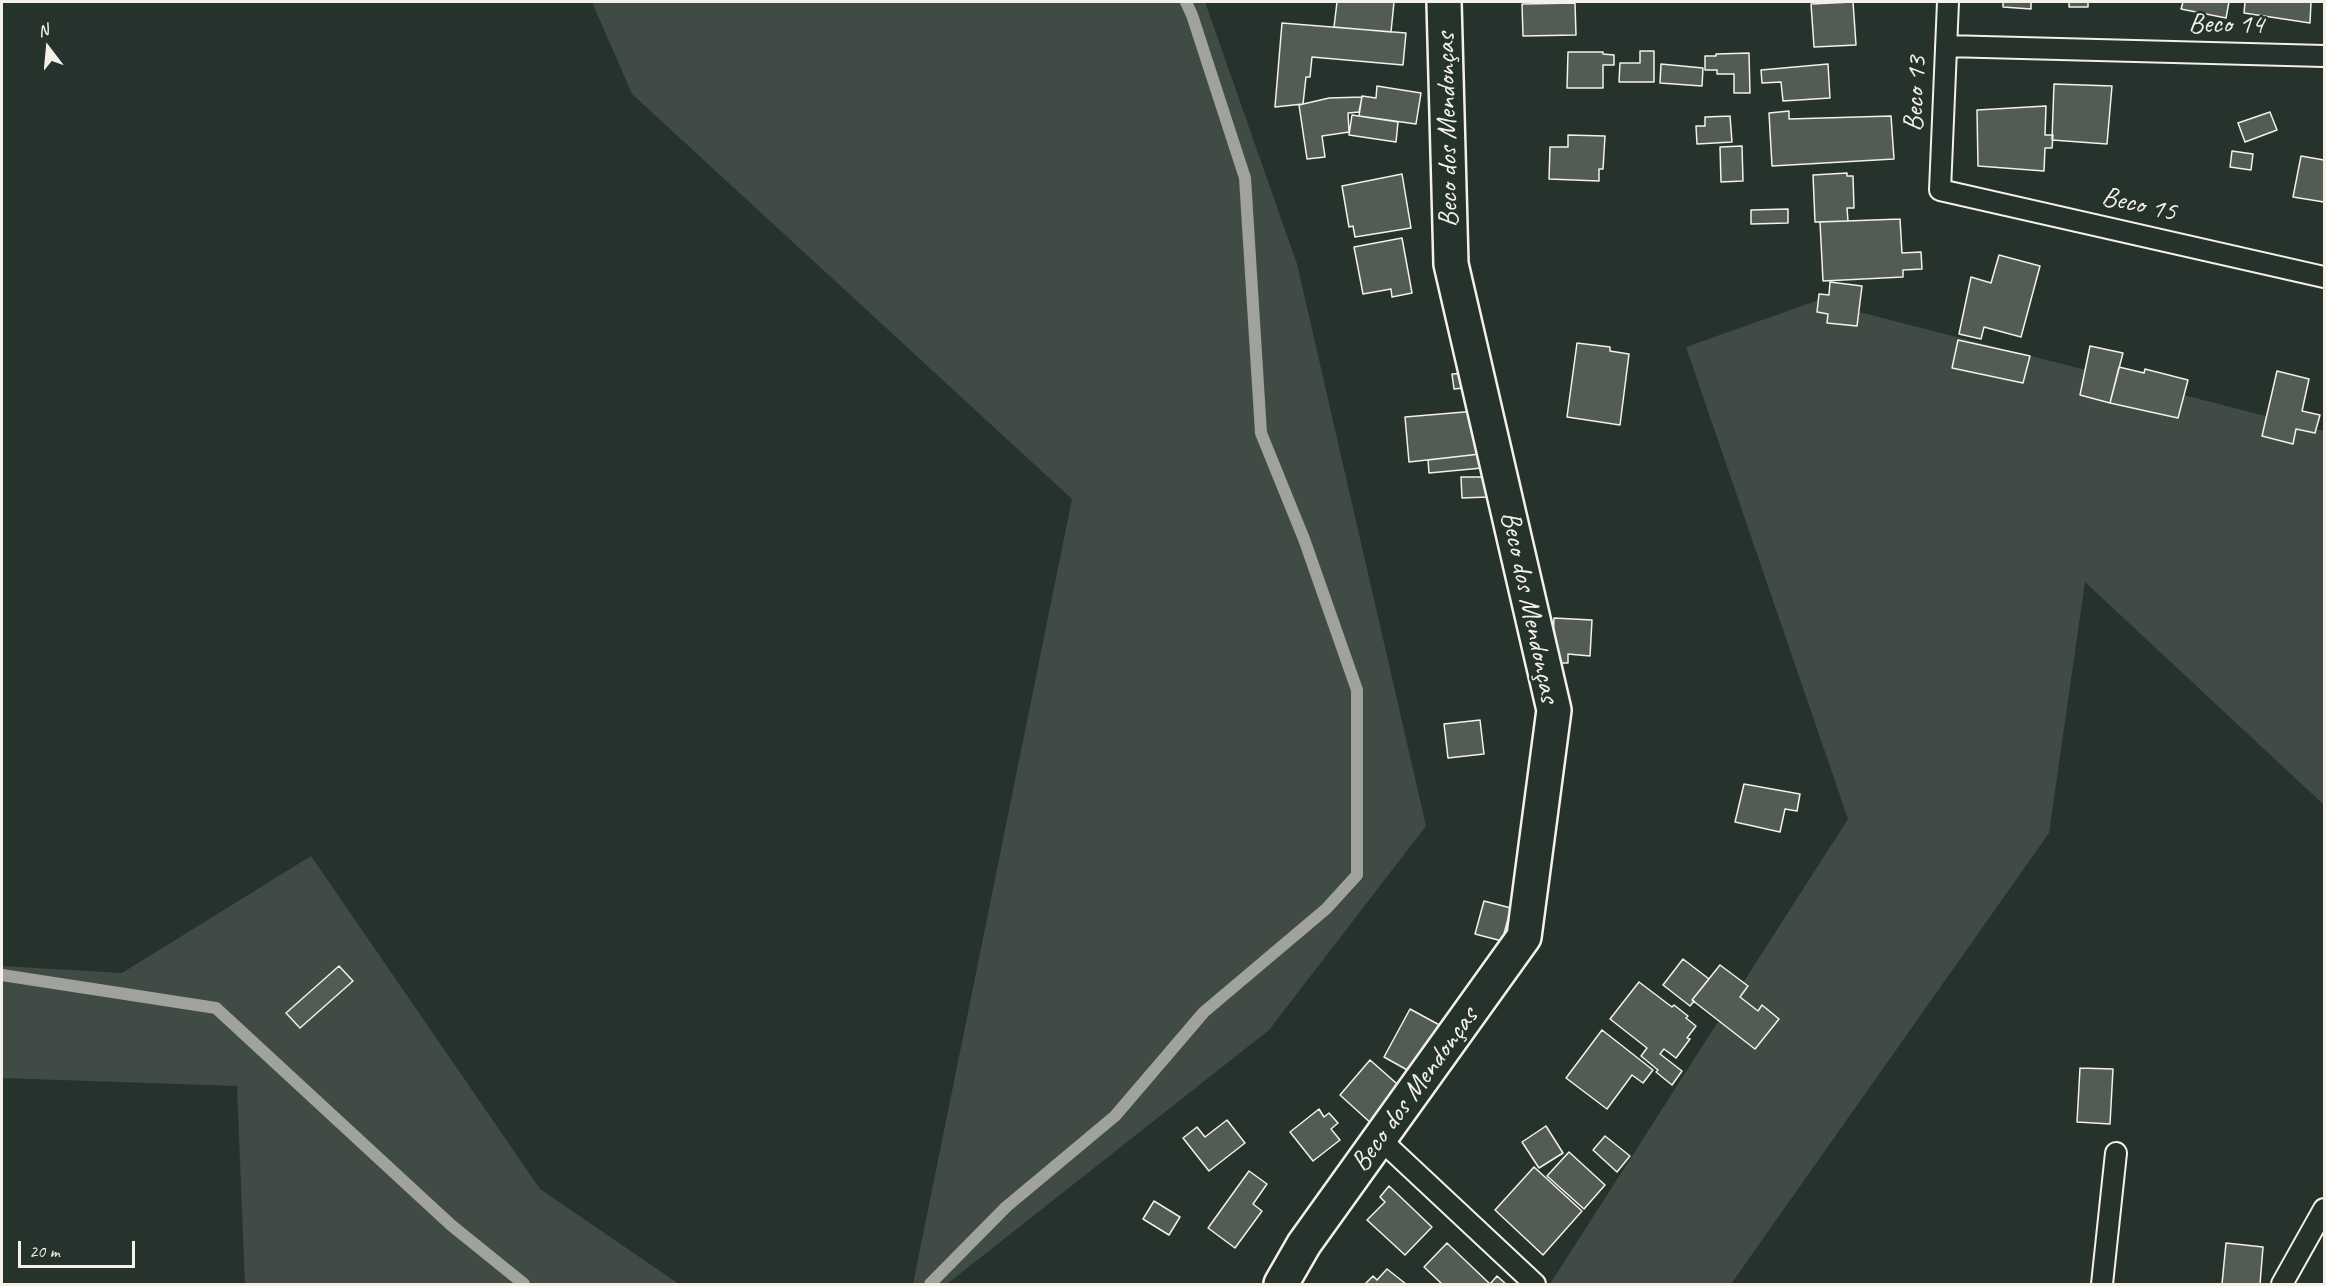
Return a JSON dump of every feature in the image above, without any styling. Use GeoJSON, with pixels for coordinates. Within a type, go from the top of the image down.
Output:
{"type":"FeatureCollection","features":[{"type":"Feature","properties":{"kind":"street","name":"Beco dos Mendonças"},"geometry":{"type":"LineString","coordinates":[[1281,1284],[1304,1244],[1524,937],[1554,710],[1451,264],[1444,2]]}},
{"type":"Feature","properties":{"kind":"lane","name":"Beco 13"},"geometry":{"type":"LineString","coordinates":[[1940,190],[1948,2]]}},
{"type":"Feature","properties":{"kind":"lane","name":"Beco 14"},"geometry":{"type":"LineString","coordinates":[[1946,46],[2325,56]]}},
{"type":"Feature","properties":{"kind":"lane","name":"Beco 15"},"geometry":{"type":"LineString","coordinates":[[1940,190],[2325,277]]}},
{"type":"Feature","properties":{"kind":"lane"},"geometry":{"type":"LineString","coordinates":[[1380,1139],[1535,1284]]}},
{"type":"Feature","properties":{"kind":"lane"},"geometry":{"type":"LineString","coordinates":[[2102,1284],[2116,1153]]}},
{"type":"Feature","properties":{"kind":"lane"},"geometry":{"type":"LineString","coordinates":[[2282,1284],[2325,1209]]}},
{"type":"Feature","properties":{"kind":"shaded area"},"geometry":{"type":"Polygon","coordinates":[[[592,2],[1205,2],[1297,264],[1426,826],[1269,1030],[947,1284],[913,1284],[1072,499],[632,94],[592,2]]]}},
{"type":"Feature","properties":{"kind":"shaded area"},"geometry":{"type":"Polygon","coordinates":[[[1816,301],[2324,431],[2324,805],[2085,582],[2049,833],[1731,1284],[1550,1284],[1848,819],[1686,347],[1816,301]]]}},
{"type":"Feature","properties":{"kind":"shaded area"},"geometry":{"type":"Polygon","coordinates":[[[311,856],[540,1189],[679,1284],[245,1284],[237,1086],[2,1078],[2,966],[122,973],[311,856]]]}},
{"type":"Feature","properties":{"kind":"building"},"geometry":{"type":"Polygon","coordinates":[[[1337,2],[1394,2],[1391,32],[1334,27],[1337,2]]]}},
{"type":"Feature","properties":{"kind":"building"},"geometry":{"type":"Polygon","coordinates":[[[1853,2],[1856,45],[1814,47],[1811,4],[1853,2]]]}},
{"type":"Feature","properties":{"kind":"building"},"geometry":{"type":"Polygon","coordinates":[[[2003,2],[2031,2],[2031,9],[2003,7],[2003,2]]]}},
{"type":"Feature","properties":{"kind":"building"},"geometry":{"type":"Polygon","coordinates":[[[2069,2],[2088,2],[2088,7],[2069,7],[2069,2]]]}},
{"type":"Feature","properties":{"kind":"building"},"geometry":{"type":"Polygon","coordinates":[[[2183,2],[2229,2],[2226,18],[2181,9],[2183,2]]]}},
{"type":"Feature","properties":{"kind":"building"},"geometry":{"type":"Polygon","coordinates":[[[2245,2],[2311,2],[2310,23],[2244,13],[2245,2]]]}},
{"type":"Feature","properties":{"kind":"building"},"geometry":{"type":"Polygon","coordinates":[[[1575,3],[1576,35],[1523,36],[1522,4],[1575,3]]]}},
{"type":"Feature","properties":{"kind":"building"},"geometry":{"type":"Polygon","coordinates":[[[1282,23],[1406,33],[1403,65],[1312,57],[1310,77],[1306,77],[1303,104],[1275,107],[1282,23]]]}},
{"type":"Feature","properties":{"kind":"building"},"geometry":{"type":"Polygon","coordinates":[[[1640,51],[1654,51],[1654,82],[1619,82],[1620,63],[1640,63],[1640,51]]]}},
{"type":"Feature","properties":{"kind":"building"},"geometry":{"type":"Polygon","coordinates":[[[1568,52],[1603,52],[1603,54],[1614,55],[1614,65],[1603,65],[1603,88],[1567,88],[1568,52]]]}},
{"type":"Feature","properties":{"kind":"building"},"geometry":{"type":"Polygon","coordinates":[[[1749,53],[1750,93],[1734,93],[1734,74],[1717,74],[1717,70],[1705,70],[1705,56],[1749,53]]]}},
{"type":"Feature","properties":{"kind":"building"},"geometry":{"type":"Polygon","coordinates":[[[1661,64],[1703,68],[1702,86],[1660,83],[1661,64]]]}},
{"type":"Feature","properties":{"kind":"building"},"geometry":{"type":"Polygon","coordinates":[[[1828,64],[1830,98],[1783,101],[1781,82],[1762,83],[1761,70],[1828,64]]]}},
{"type":"Feature","properties":{"kind":"building"},"geometry":{"type":"Polygon","coordinates":[[[2054,84],[2112,86],[2107,144],[2052,140],[2054,84]]]}},
{"type":"Feature","properties":{"kind":"building"},"geometry":{"type":"Polygon","coordinates":[[[1377,86],[1421,93],[1416,124],[1359,116],[1362,96],[1376,98],[1377,86]]]}},
{"type":"Feature","properties":{"kind":"building"},"geometry":{"type":"Polygon","coordinates":[[[1362,97],[1359,112],[1348,113],[1349,132],[1322,136],[1325,157],[1307,159],[1299,105],[1329,98],[1362,97]]]}},
{"type":"Feature","properties":{"kind":"building"},"geometry":{"type":"Polygon","coordinates":[[[2046,106],[2045,135],[2053,135],[2052,148],[2045,148],[2044,171],[1978,166],[1977,110],[2046,106]]]}},
{"type":"Feature","properties":{"kind":"building"},"geometry":{"type":"Polygon","coordinates":[[[1789,111],[1789,119],[1891,116],[1894,159],[1772,166],[1769,113],[1789,111]]]}},
{"type":"Feature","properties":{"kind":"building"},"geometry":{"type":"Polygon","coordinates":[[[2270,112],[2277,130],[2245,142],[2238,123],[2270,112]]]}},
{"type":"Feature","properties":{"kind":"building"},"geometry":{"type":"Polygon","coordinates":[[[1352,115],[1398,122],[1396,142],[1349,135],[1352,115]]]}},
{"type":"Feature","properties":{"kind":"building"},"geometry":{"type":"Polygon","coordinates":[[[1730,116],[1732,142],[1697,144],[1696,126],[1705,126],[1705,117],[1730,116]]]}},
{"type":"Feature","properties":{"kind":"building"},"geometry":{"type":"Polygon","coordinates":[[[1568,135],[1605,136],[1603,169],[1599,169],[1599,181],[1549,179],[1550,147],[1568,147],[1568,135]]]}},
{"type":"Feature","properties":{"kind":"building"},"geometry":{"type":"Polygon","coordinates":[[[1742,146],[1743,181],[1721,182],[1720,147],[1742,146]]]}},
{"type":"Feature","properties":{"kind":"building"},"geometry":{"type":"Polygon","coordinates":[[[2232,151],[2253,154],[2251,170],[2230,167],[2232,151]]]}},
{"type":"Feature","properties":{"kind":"building"},"geometry":{"type":"Polygon","coordinates":[[[2301,156],[2324,160],[2324,202],[2293,197],[2301,156]]]}},
{"type":"Feature","properties":{"kind":"building"},"geometry":{"type":"Polygon","coordinates":[[[1847,173],[1847,176],[1853,176],[1854,208],[1847,208],[1848,221],[1815,222],[1813,175],[1847,173]]]}},
{"type":"Feature","properties":{"kind":"building"},"geometry":{"type":"Polygon","coordinates":[[[1402,174],[1411,228],[1355,237],[1353,226],[1349,227],[1342,186],[1402,174]]]}},
{"type":"Feature","properties":{"kind":"building"},"geometry":{"type":"Polygon","coordinates":[[[1788,209],[1788,223],[1751,224],[1751,210],[1788,209]]]}},
{"type":"Feature","properties":{"kind":"building"},"geometry":{"type":"Polygon","coordinates":[[[1900,219],[1902,253],[1921,252],[1922,269],[1903,270],[1903,277],[1823,281],[1820,222],[1900,219]]]}},
{"type":"Feature","properties":{"kind":"building"},"geometry":{"type":"Polygon","coordinates":[[[1402,238],[1412,293],[1392,297],[1391,289],[1363,294],[1354,247],[1402,238]]]}},
{"type":"Feature","properties":{"kind":"building"},"geometry":{"type":"Polygon","coordinates":[[[1999,255],[2040,266],[2021,337],[1984,327],[1981,339],[1959,334],[1971,277],[1991,283],[1999,255]]]}},
{"type":"Feature","properties":{"kind":"building"},"geometry":{"type":"Polygon","coordinates":[[[1830,282],[1862,286],[1857,326],[1827,323],[1828,314],[1817,312],[1819,294],[1829,295],[1830,282]]]}},
{"type":"Feature","properties":{"kind":"building"},"geometry":{"type":"Polygon","coordinates":[[[1958,340],[2030,356],[2023,383],[1952,368],[1958,340]]]}},
{"type":"Feature","properties":{"kind":"building"},"geometry":{"type":"Polygon","coordinates":[[[1577,343],[1610,347],[1610,351],[1629,354],[1620,425],[1567,417],[1577,343]]]}},
{"type":"Feature","properties":{"kind":"building"},"geometry":{"type":"Polygon","coordinates":[[[2090,346],[2123,353],[2110,403],[2080,395],[2090,346]]]}},
{"type":"Feature","properties":{"kind":"building"},"geometry":{"type":"Polygon","coordinates":[[[2119,367],[2144,373],[2145,369],[2188,380],[2178,418],[2110,403],[2119,367]]]}},
{"type":"Feature","properties":{"kind":"building"},"geometry":{"type":"Polygon","coordinates":[[[2277,371],[2309,379],[2302,411],[2320,415],[2315,433],[2296,429],[2293,444],[2262,436],[2277,371]]]}},
{"type":"Feature","properties":{"kind":"building"},"geometry":{"type":"Polygon","coordinates":[[[1472,373],[1473,387],[1454,389],[1452,374],[1472,373]]]}},
{"type":"Feature","properties":{"kind":"building"},"geometry":{"type":"Polygon","coordinates":[[[1476,411],[1480,454],[1409,462],[1405,417],[1476,411]]]}},
{"type":"Feature","properties":{"kind":"building"},"geometry":{"type":"Polygon","coordinates":[[[1480,454],[1482,468],[1429,473],[1428,460],[1480,454]]]}},
{"type":"Feature","properties":{"kind":"building"},"geometry":{"type":"Polygon","coordinates":[[[1461,477],[1488,477],[1488,497],[1462,498],[1461,477]]]}},
{"type":"Feature","properties":{"kind":"building"},"geometry":{"type":"Polygon","coordinates":[[[1554,618],[1592,620],[1590,656],[1568,654],[1568,663],[1552,663],[1554,618]]]}},
{"type":"Feature","properties":{"kind":"building"},"geometry":{"type":"Polygon","coordinates":[[[1480,720],[1484,754],[1448,758],[1444,724],[1480,720]]]}},
{"type":"Feature","properties":{"kind":"building"},"geometry":{"type":"Polygon","coordinates":[[[1744,784],[1800,794],[1797,811],[1785,809],[1780,832],[1735,822],[1744,784]]]}},
{"type":"Feature","properties":{"kind":"building"},"geometry":{"type":"Polygon","coordinates":[[[1484,901],[1511,908],[1502,941],[1475,934],[1484,901]]]}},
{"type":"Feature","properties":{"kind":"building"},"geometry":{"type":"Polygon","coordinates":[[[1683,959],[1709,979],[1692,1000],[1694,1001],[1690,1006],[1663,985],[1683,959]]]}},
{"type":"Feature","properties":{"kind":"building"},"geometry":{"type":"Polygon","coordinates":[[[1720,965],[1748,986],[1740,997],[1758,1011],[1762,1005],[1779,1019],[1755,1049],[1692,1000],[1720,965]]]}},
{"type":"Feature","properties":{"kind":"building"},"geometry":{"type":"Polygon","coordinates":[[[339,966],[353,981],[300,1028],[286,1013],[339,966]]]}},
{"type":"Feature","properties":{"kind":"building"},"geometry":{"type":"Polygon","coordinates":[[[1639,982],[1672,1007],[1674,1005],[1696,1026],[1687,1038],[1690,1039],[1676,1058],[1664,1049],[1660,1054],[1682,1071],[1672,1085],[1641,1056],[1647,1048],[1610,1019],[1639,982]]]}},
{"type":"Feature","properties":{"kind":"building"},"geometry":{"type":"Polygon","coordinates":[[[1410,1009],[1445,1028],[1418,1076],[1384,1057],[1410,1009]]]}},
{"type":"Feature","properties":{"kind":"building"},"geometry":{"type":"Polygon","coordinates":[[[1602,1030],[1653,1070],[1643,1083],[1632,1075],[1607,1109],[1566,1078],[1602,1030]]]}},
{"type":"Feature","properties":{"kind":"building"},"geometry":{"type":"Polygon","coordinates":[[[1370,1060],[1404,1090],[1373,1125],[1340,1095],[1370,1060]]]}},
{"type":"Feature","properties":{"kind":"building"},"geometry":{"type":"Polygon","coordinates":[[[2080,1068],[2113,1069],[2110,1124],[2077,1122],[2080,1068]]]}},
{"type":"Feature","properties":{"kind":"building"},"geometry":{"type":"Polygon","coordinates":[[[1319,1109],[1324,1117],[1329,1113],[1338,1123],[1331,1129],[1340,1140],[1313,1161],[1290,1132],[1319,1109]]]}},
{"type":"Feature","properties":{"kind":"building"},"geometry":{"type":"Polygon","coordinates":[[[1227,1120],[1245,1143],[1209,1171],[1183,1138],[1197,1127],[1205,1137],[1227,1120]]]}},
{"type":"Feature","properties":{"kind":"building"},"geometry":{"type":"Polygon","coordinates":[[[1546,1126],[1563,1153],[1539,1168],[1522,1142],[1546,1126]]]}},
{"type":"Feature","properties":{"kind":"building"},"geometry":{"type":"Polygon","coordinates":[[[1605,1136],[1630,1156],[1617,1172],[1593,1150],[1605,1136]]]}},
{"type":"Feature","properties":{"kind":"building"},"geometry":{"type":"Polygon","coordinates":[[[1569,1152],[1605,1185],[1584,1209],[1547,1176],[1569,1152]]]}},
{"type":"Feature","properties":{"kind":"building"},"geometry":{"type":"Polygon","coordinates":[[[1534,1167],[1582,1211],[1543,1255],[1495,1210],[1534,1167]]]}},
{"type":"Feature","properties":{"kind":"building"},"geometry":{"type":"Polygon","coordinates":[[[1249,1171],[1267,1184],[1253,1204],[1262,1211],[1235,1248],[1208,1228],[1249,1171]]]}},
{"type":"Feature","properties":{"kind":"building"},"geometry":{"type":"Polygon","coordinates":[[[1389,1186],[1432,1227],[1405,1255],[1367,1220],[1385,1202],[1380,1197],[1389,1186]]]}},
{"type":"Feature","properties":{"kind":"building"},"geometry":{"type":"Polygon","coordinates":[[[1154,1201],[1180,1217],[1169,1235],[1143,1219],[1154,1201]]]}},
{"type":"Feature","properties":{"kind":"building"},"geometry":{"type":"Polygon","coordinates":[[[1447,1243],[1490,1284],[1442,1284],[1424,1267],[1447,1243]]]}},
{"type":"Feature","properties":{"kind":"building"},"geometry":{"type":"Polygon","coordinates":[[[2226,1243],[2263,1247],[2260,1284],[2222,1284],[2226,1243]]]}},
{"type":"Feature","properties":{"kind":"building"},"geometry":{"type":"Polygon","coordinates":[[[1387,1269],[1406,1284],[1365,1284],[1373,1276],[1377,1280],[1387,1269]]]}},
{"type":"Feature","properties":{"kind":"building"},"geometry":{"type":"Polygon","coordinates":[[[1497,1276],[1506,1284],[1490,1284],[1497,1276]]]}},
{"type":"Feature","properties":{"kind":"waterway"},"geometry":{"type":"LineString","coordinates":[[930,1284],[1006,1207],[1115,1116],[1204,1012],[1326,909],[1357,875],[1357,690],[1304,539],[1261,433],[1245,178],[1186,2]]}},
{"type":"Feature","properties":{"kind":"waterway"},"geometry":{"type":"LineString","coordinates":[[2,975],[216,1008],[451,1225],[524,1284]]}}]}
